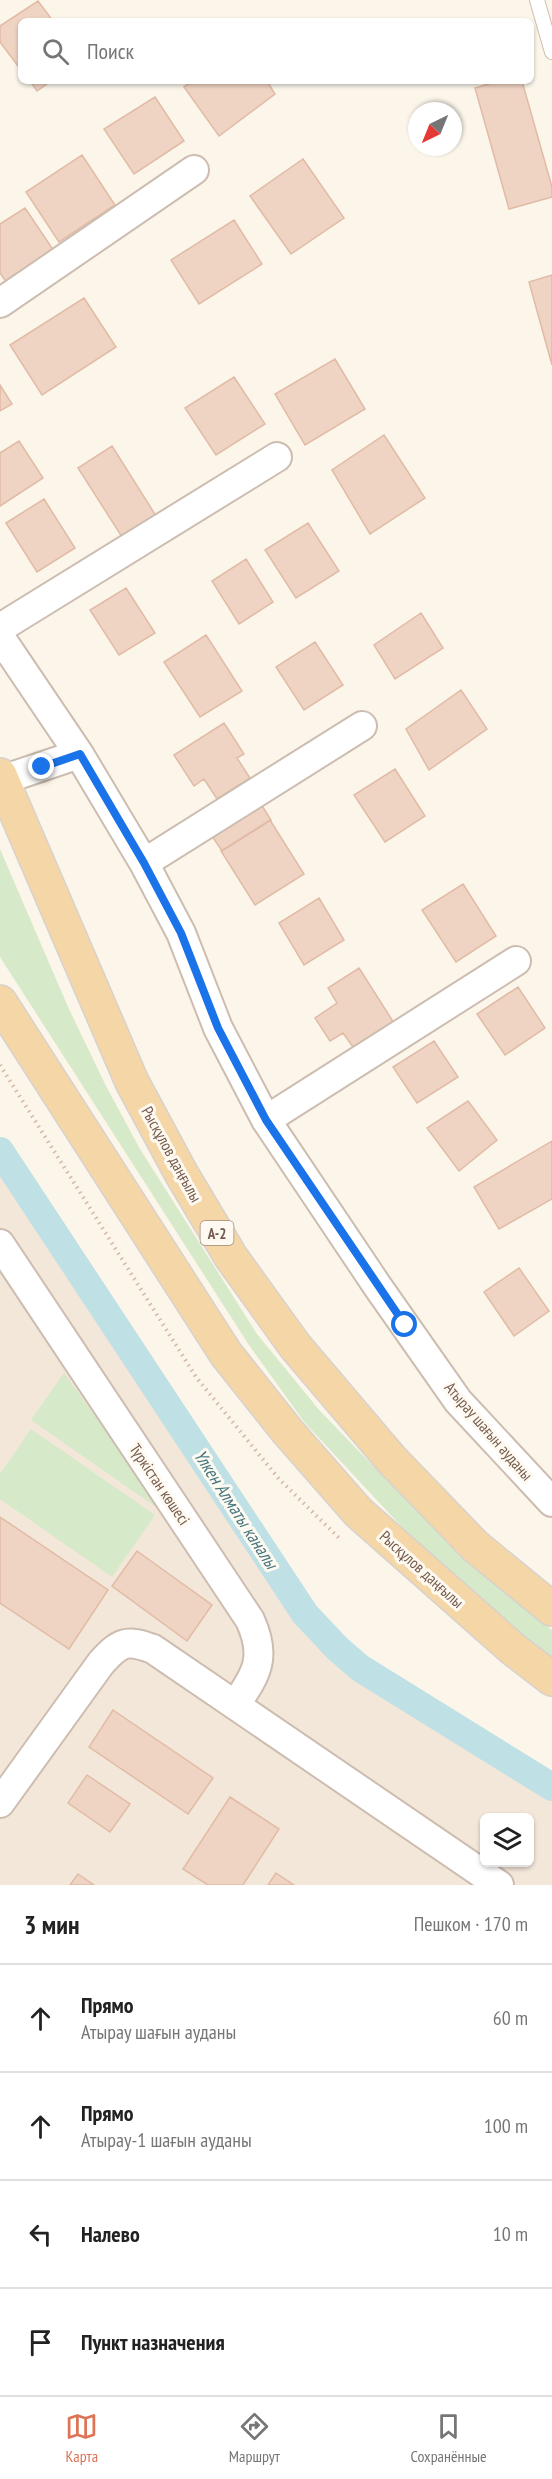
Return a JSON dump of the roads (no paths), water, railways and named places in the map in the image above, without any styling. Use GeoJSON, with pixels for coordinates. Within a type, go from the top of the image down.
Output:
{"type":"FeatureCollection","features":[{"type":"Feature","properties":{"kind":"main road","name":"Рысқұлов даңғылы"},"geometry":{"type":"LineString","coordinates":[[1,777],[132,1082],[181,1173],[231,1257],[295,1346],[391,1459],[475,1546],[552,1609]]}},
{"type":"Feature","properties":{"kind":"main road","name":"Рысқұлов даңғылы"},"geometry":{"type":"LineString","coordinates":[[0,1002],[226,1354],[288,1432],[358,1512],[513,1649],[552,1679]]}},
{"type":"Feature","properties":{"kind":"street"},"geometry":{"type":"LineString","coordinates":[[0,303],[194,170]]}},
{"type":"Feature","properties":{"kind":"street"},"geometry":{"type":"LineString","coordinates":[[0,628],[277,457]]}},
{"type":"Feature","properties":{"kind":"street","name":"Атырау шағын ауданы"},"geometry":{"type":"LineString","coordinates":[[0,637],[80,754],[144,863],[181,933],[218,1028],[266,1120],[458,1401],[552,1502]]}},
{"type":"Feature","properties":{"kind":"street"},"geometry":{"type":"LineString","coordinates":[[144,863],[362,726]]}},
{"type":"Feature","properties":{"kind":"street"},"geometry":{"type":"LineString","coordinates":[[1,777],[80,754]]}},
{"type":"Feature","properties":{"kind":"street"},"geometry":{"type":"LineString","coordinates":[[266,1120],[516,961]]}},
{"type":"Feature","properties":{"kind":"street","name":"Түркістан көшесі"},"geometry":{"type":"LineString","coordinates":[[0,1244],[9,1279],[250,1620],[258,1641],[259,1662],[250,1684],[235,1705]]}},
{"type":"Feature","properties":{"kind":"street"},"geometry":{"type":"LineString","coordinates":[[0,1803],[101,1663],[114,1648],[125,1642],[137,1643],[153,1649],[499,1885]]}},
{"type":"Feature","properties":{"kind":"lane"},"geometry":{"type":"LineString","coordinates":[[537,0],[552,52]]}},
{"type":"Feature","properties":{"kind":"waterway","name":"Үлкен Алматы каналы"},"geometry":{"type":"LineString","coordinates":[[0,1151],[305,1614],[337,1648],[360,1668],[552,1787]]}}]}
